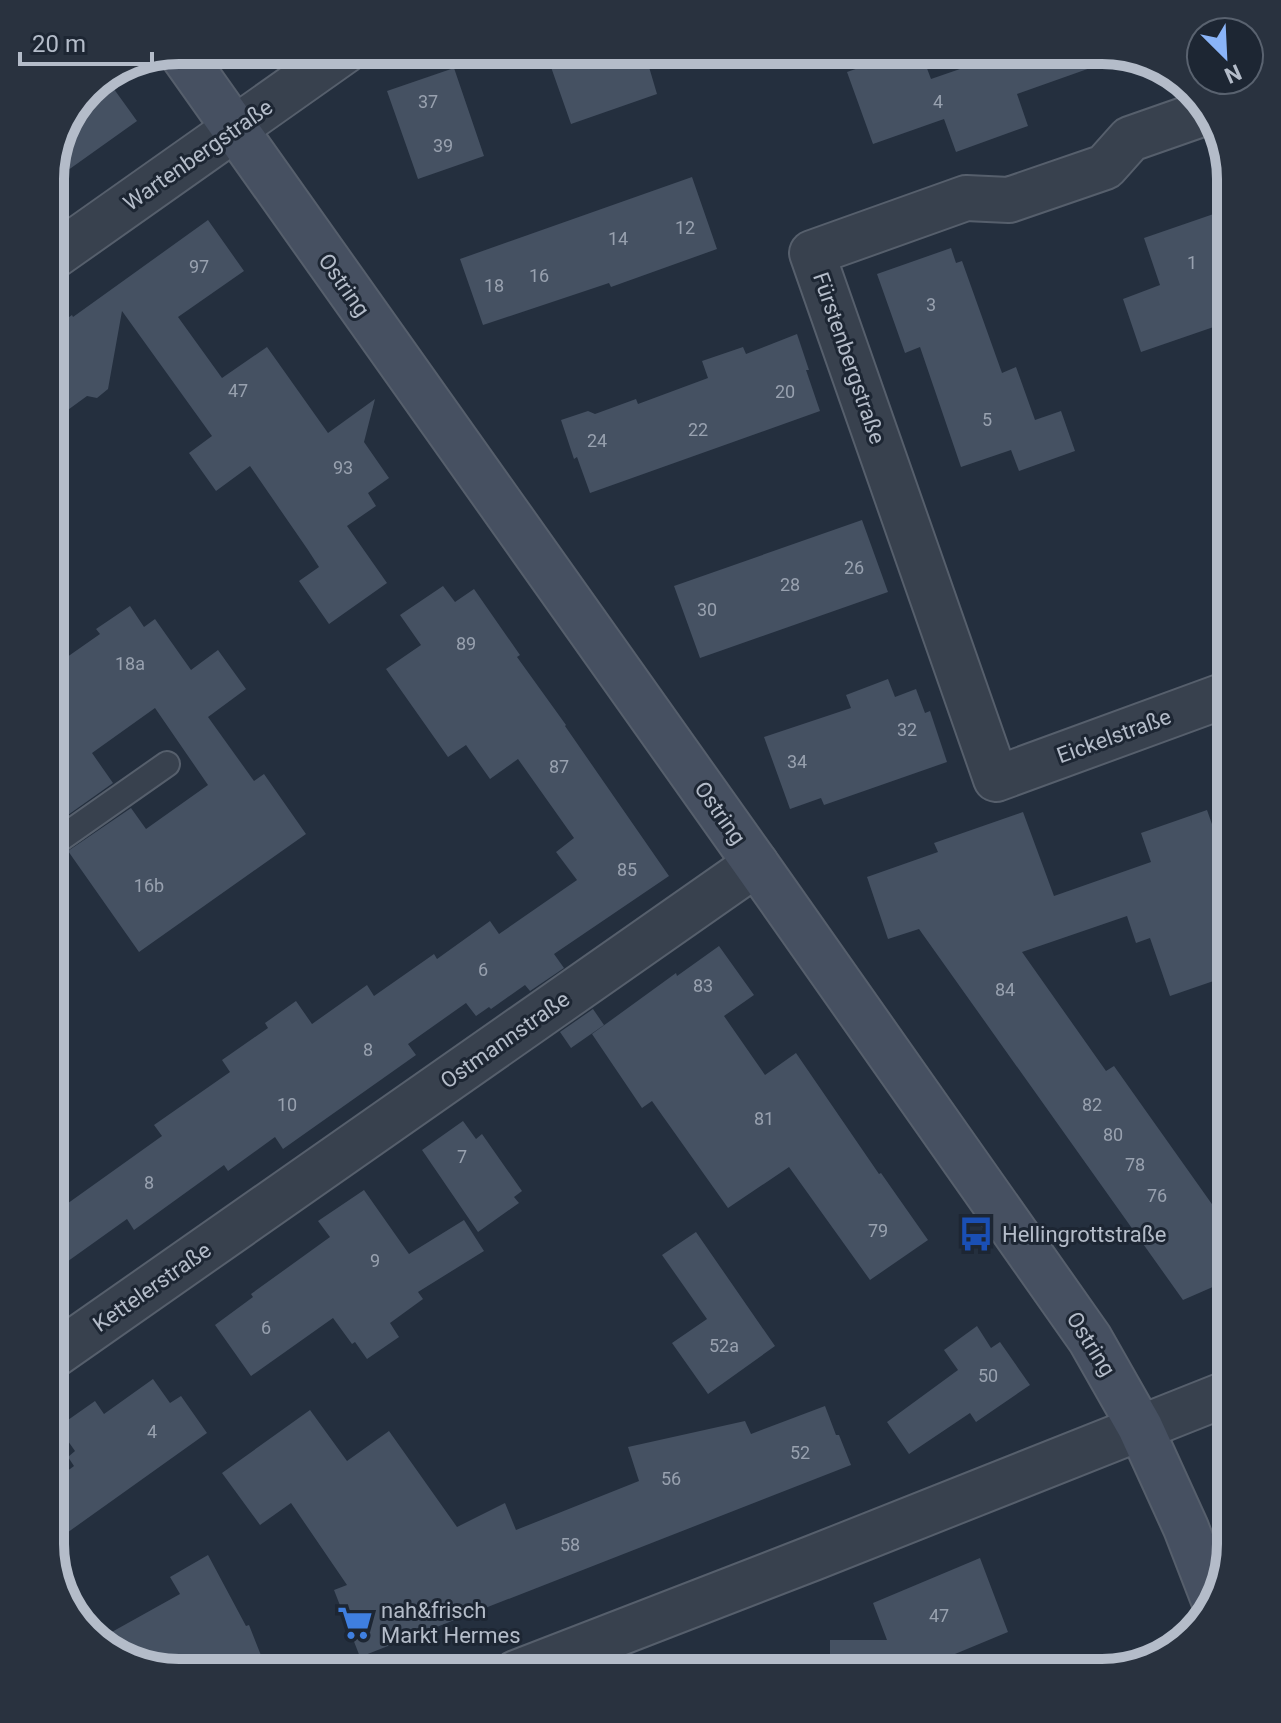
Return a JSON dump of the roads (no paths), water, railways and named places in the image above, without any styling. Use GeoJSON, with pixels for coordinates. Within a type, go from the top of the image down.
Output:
{"type":"FeatureCollection","features":[{"type":"Feature","properties":{"kind":"street","name":"Ostring"},"geometry":{"type":"LineString","coordinates":[[189,64],[1090,1339],[1140,1427],[1209,1586]]}},
{"type":"Feature","properties":{"kind":"street","name":"Wartenbergstraße"},"geometry":{"type":"LineString","coordinates":[[64,249],[326,64]]}},
{"type":"Feature","properties":{"kind":"street","name":"Fürstenbergstraße"},"geometry":{"type":"LineString","coordinates":[[996,779],[812,253],[966,198],[1009,200],[1105,167],[1130,139],[1198,115]]}},
{"type":"Feature","properties":{"kind":"street","name":"Eickelstraße"},"geometry":{"type":"LineString","coordinates":[[996,779],[1217,698]]}},
{"type":"Feature","properties":{"kind":"street","name":"Ostmannstraße"},"geometry":{"type":"LineString","coordinates":[[255,1216],[756,864]]}},
{"type":"Feature","properties":{"kind":"street","name":"Kettelerstraße"},"geometry":{"type":"LineString","coordinates":[[64,1348],[255,1216]]}},
{"type":"Feature","properties":{"kind":"street"},"geometry":{"type":"LineString","coordinates":[[552,1659],[1217,1397]]}},
{"type":"Feature","properties":{"kind":"lane"},"geometry":{"type":"LineString","coordinates":[[64,836],[167,764]]}},
{"type":"Feature","properties":{"kind":"place","name":"Hellingrottstraße"},"geometry":{"type":"Point","coordinates":[976,1234]}},
{"type":"Feature","properties":{"kind":"place","name":"nah&frisch Markt Hermes"},"geometry":{"type":"Point","coordinates":[355,1623]}}]}
